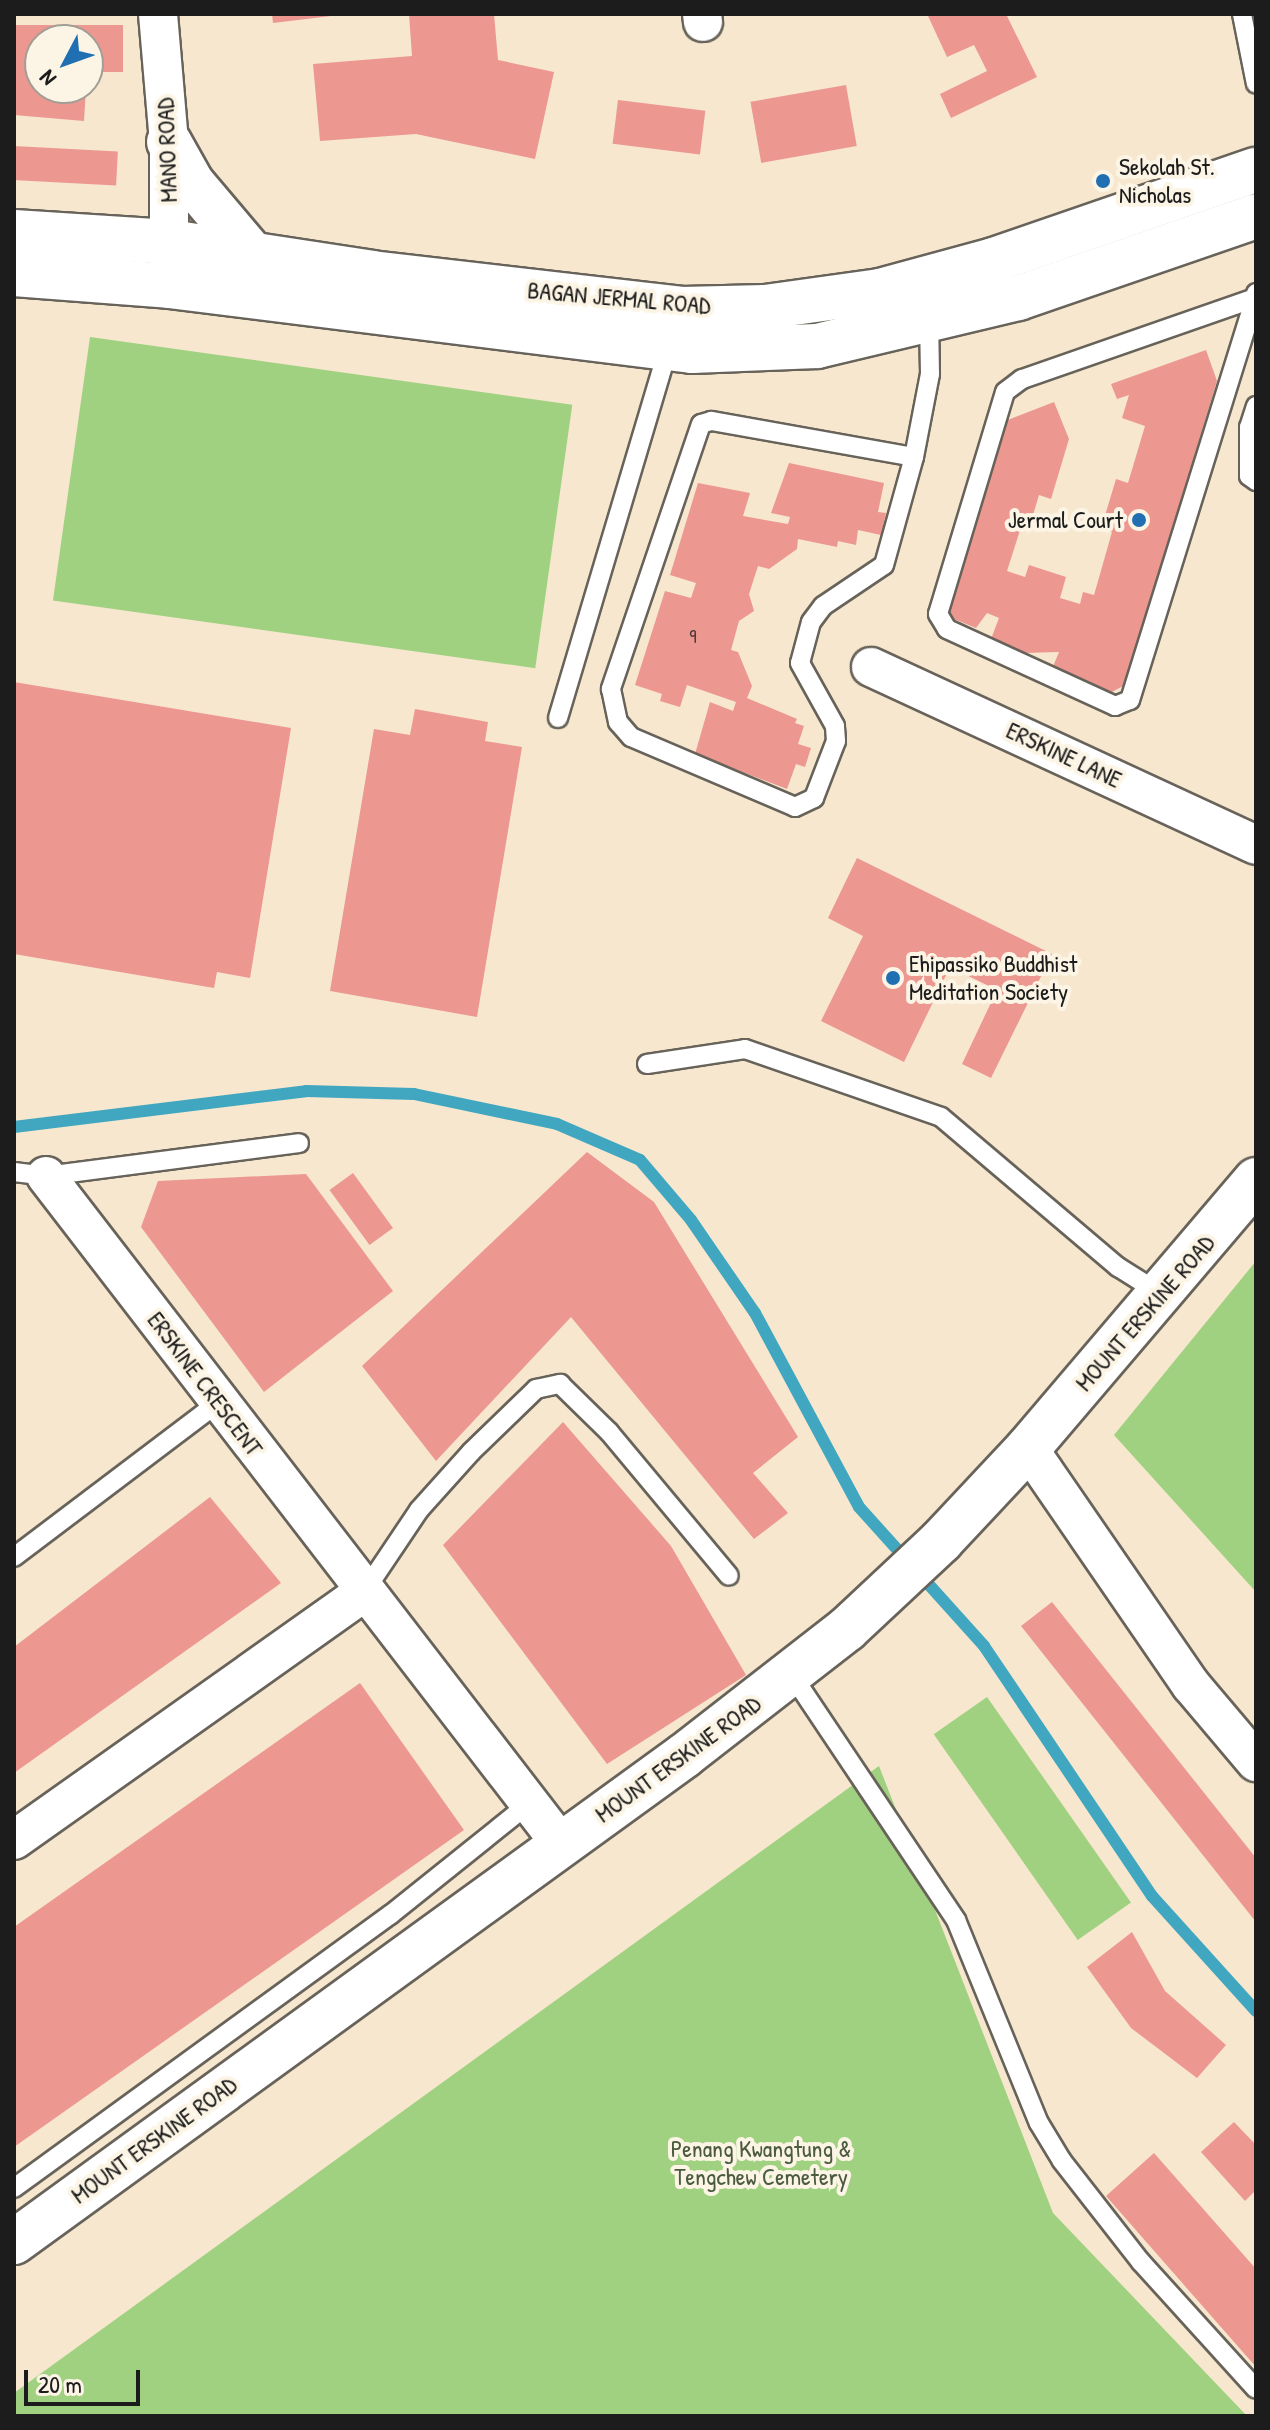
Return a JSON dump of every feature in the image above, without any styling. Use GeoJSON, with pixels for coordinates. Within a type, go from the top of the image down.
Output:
{"type":"FeatureCollection","features":[{"type":"Feature","properties":{"kind":"main road"},"geometry":{"type":"LineString","coordinates":[[169,142],[192,183],[252,254]]}},
{"type":"Feature","properties":{"kind":"main road","name":"BAGAN JERMAL ROAD"},"geometry":{"type":"LineString","coordinates":[[14,232],[170,242],[682,309],[765,307],[880,291],[994,260],[1256,170]]}},
{"type":"Feature","properties":{"kind":"main road","name":"BAGAN JERMAL ROAD"},"geometry":{"type":"LineString","coordinates":[[14,274],[169,286],[668,348],[817,346],[1018,298],[1256,216]]}},
{"type":"Feature","properties":{"kind":"main road","name":"MOUNT ERSKINE ROAD"},"geometry":{"type":"LineString","coordinates":[[14,2242],[792,1675],[941,1541],[1163,1295],[1256,1180]]}},
{"type":"Feature","properties":{"kind":"street","name":"MANO ROAD"},"geometry":{"type":"LineString","coordinates":[[158,14],[169,142],[169,286]]}},
{"type":"Feature","properties":{"kind":"street","name":"ERSKINE LANE"},"geometry":{"type":"LineString","coordinates":[[871,667],[1256,845]]}},
{"type":"Feature","properties":{"kind":"street","name":"ERSKINE CRESCENT"},"geometry":{"type":"LineString","coordinates":[[30,1174],[219,1402],[561,1844]]}},
{"type":"Feature","properties":{"kind":"street"},"geometry":{"type":"LineString","coordinates":[[1028,1448],[1191,1685],[1256,1762]]}},
{"type":"Feature","properties":{"kind":"street"},"geometry":{"type":"LineString","coordinates":[[14,1840],[364,1592]]}},
{"type":"Feature","properties":{"kind":"lane"},"geometry":{"type":"LineString","coordinates":[[1242,14],[1256,84]]}},
{"type":"Feature","properties":{"kind":"lane"},"geometry":{"type":"LineString","coordinates":[[1256,296],[1130,700],[1115,706],[947,629],[938,614],[1005,392],[1022,379],[1256,296]]}},
{"type":"Feature","properties":{"kind":"lane"},"geometry":{"type":"LineString","coordinates":[[914,457],[711,421],[701,424],[611,689],[618,722],[631,737],[795,807],[814,798],[836,741],[835,726],[800,663],[811,622],[823,606],[884,565],[914,457],[930,374],[929,319]]}},
{"type":"Feature","properties":{"kind":"lane"},"geometry":{"type":"LineString","coordinates":[[558,718],[668,348]]}},
{"type":"Feature","properties":{"kind":"lane"},"geometry":{"type":"LineString","coordinates":[[1256,406],[1249,427],[1249,476],[1256,481]]}},
{"type":"Feature","properties":{"kind":"lane"},"geometry":{"type":"LineString","coordinates":[[647,1064],[745,1049],[941,1117],[1118,1267],[1163,1295]]}},
{"type":"Feature","properties":{"kind":"lane"},"geometry":{"type":"LineString","coordinates":[[30,1174],[299,1143]]}},
{"type":"Feature","properties":{"kind":"lane"},"geometry":{"type":"LineString","coordinates":[[364,1592],[419,1510],[471,1452],[536,1389],[560,1384],[609,1432],[729,1576]]}},
{"type":"Feature","properties":{"kind":"lane"},"geometry":{"type":"LineString","coordinates":[[14,1557],[219,1402]]}},
{"type":"Feature","properties":{"kind":"lane"},"geometry":{"type":"LineString","coordinates":[[792,1675],[956,1920],[1039,2123],[1062,2161],[1141,2262],[1256,2389]]}},
{"type":"Feature","properties":{"kind":"lane"},"geometry":{"type":"LineString","coordinates":[[14,2188],[390,1915],[530,1803]]}},
{"type":"Feature","properties":{"kind":"green space"},"geometry":{"type":"Polygon","coordinates":[[[90,337],[572,405],[535,668],[53,600],[90,337]]]}},
{"type":"Feature","properties":{"kind":"green space"},"geometry":{"type":"Polygon","coordinates":[[[1256,1261],[1256,1592],[1114,1435],[1256,1261]]]}},
{"type":"Feature","properties":{"kind":"green space"},"geometry":{"type":"Polygon","coordinates":[[[987,1697],[1131,1903],[1078,1940],[934,1734],[987,1697]]]}},
{"type":"Feature","properties":{"kind":"green space","name":"Penang Kwangtung & Tengchew Cemetery"},"geometry":{"type":"Polygon","coordinates":[[[879,1766],[1053,2213],[1247,2416],[14,2416],[14,2393],[879,1766]]]}},
{"type":"Feature","properties":{"kind":"building"},"geometry":{"type":"Polygon","coordinates":[[[272,14],[331,14],[331,16],[273,23],[272,14]]]}},
{"type":"Feature","properties":{"kind":"building"},"geometry":{"type":"Polygon","coordinates":[[[409,14],[494,14],[498,60],[554,72],[535,159],[416,134],[320,141],[313,64],[412,56],[409,14]]]}},
{"type":"Feature","properties":{"kind":"building"},"geometry":{"type":"Polygon","coordinates":[[[1006,14],[1037,77],[951,118],[940,94],[987,71],[974,45],[947,57],[928,16],[1006,14]]]}},
{"type":"Feature","properties":{"kind":"building"},"geometry":{"type":"Polygon","coordinates":[[[14,25],[24,25],[24,104],[85,104],[84,121],[14,115],[14,25]]]}},
{"type":"Feature","properties":{"kind":"building"},"geometry":{"type":"Polygon","coordinates":[[[104,25],[123,25],[123,72],[104,72],[104,25]]]}},
{"type":"Feature","properties":{"kind":"building"},"geometry":{"type":"Polygon","coordinates":[[[846,85],[857,146],[761,163],[750,102],[846,85]]]}},
{"type":"Feature","properties":{"kind":"building"},"geometry":{"type":"Polygon","coordinates":[[[618,100],[705,111],[700,154],[613,144],[618,100]]]}},
{"type":"Feature","properties":{"kind":"building"},"geometry":{"type":"Polygon","coordinates":[[[14,146],[118,151],[116,185],[14,180],[14,146]]]}},
{"type":"Feature","properties":{"kind":"building","name":"Jermal Court"},"geometry":{"type":"Polygon","coordinates":[[[1206,350],[1217,381],[1125,685],[1110,693],[1052,669],[1059,652],[1023,653],[991,639],[999,618],[987,613],[976,628],[944,615],[1000,423],[1054,402],[1069,439],[1051,499],[1039,495],[1033,515],[1022,524],[1007,571],[1025,577],[1029,565],[1066,577],[1060,598],[1080,604],[1083,592],[1094,595],[1112,532],[1101,529],[1116,479],[1128,483],[1145,426],[1122,418],[1129,395],[1117,399],[1111,384],[1206,350]]]}},
{"type":"Feature","properties":{"kind":"building"},"geometry":{"type":"Polygon","coordinates":[[[789,463],[884,483],[878,512],[886,513],[881,535],[858,530],[856,545],[838,541],[837,547],[798,539],[797,549],[769,569],[758,566],[749,594],[754,611],[739,621],[731,650],[738,652],[752,686],[747,698],[797,719],[795,723],[804,726],[798,744],[811,748],[805,767],[796,764],[787,789],[695,754],[710,702],[733,711],[736,702],[687,685],[680,707],[660,701],[662,694],[635,685],[665,591],[691,598],[696,583],[670,575],[698,483],[750,493],[743,516],[788,524],[790,517],[771,513],[789,463]]]}},
{"type":"Feature","properties":{"kind":"building"},"geometry":{"type":"Polygon","coordinates":[[[14,682],[291,728],[250,978],[217,972],[214,988],[14,954],[14,682]]]}},
{"type":"Feature","properties":{"kind":"building"},"geometry":{"type":"Polygon","coordinates":[[[415,709],[488,722],[485,741],[522,747],[477,1017],[330,991],[374,729],[410,735],[415,709]]]}},
{"type":"Feature","properties":{"kind":"building","name":"Ehipassiko Buddhist Meditation Society"},"geometry":{"type":"Polygon","coordinates":[[[857,858],[1052,954],[991,1078],[962,1064],[997,990],[950,967],[904,1062],[821,1021],[863,936],[828,918],[857,858]]]}},
{"type":"Feature","properties":{"kind":"building"},"geometry":{"type":"Polygon","coordinates":[[[587,1152],[654,1202],[798,1437],[753,1473],[788,1513],[754,1539],[571,1317],[436,1461],[362,1366],[587,1152]]]}},
{"type":"Feature","properties":{"kind":"building"},"geometry":{"type":"Polygon","coordinates":[[[353,1173],[393,1228],[370,1245],[330,1190],[353,1173]]]}},
{"type":"Feature","properties":{"kind":"building"},"geometry":{"type":"Polygon","coordinates":[[[306,1174],[393,1291],[264,1392],[141,1227],[158,1181],[306,1174]]]}},
{"type":"Feature","properties":{"kind":"building"},"geometry":{"type":"Polygon","coordinates":[[[563,1422],[671,1546],[746,1675],[607,1764],[443,1545],[563,1422]]]}},
{"type":"Feature","properties":{"kind":"building"},"geometry":{"type":"Polygon","coordinates":[[[210,1497],[281,1583],[14,1773],[14,1647],[210,1497]]]}},
{"type":"Feature","properties":{"kind":"building"},"geometry":{"type":"Polygon","coordinates":[[[1052,1602],[1256,1858],[1256,1922],[1021,1626],[1052,1602]]]}},
{"type":"Feature","properties":{"kind":"building"},"geometry":{"type":"Polygon","coordinates":[[[360,1683],[464,1830],[14,2147],[14,1927],[360,1683]]]}},
{"type":"Feature","properties":{"kind":"building"},"geometry":{"type":"Polygon","coordinates":[[[1132,1932],[1165,1991],[1226,2045],[1197,2078],[1131,2028],[1087,1967],[1132,1932]]]}},
{"type":"Feature","properties":{"kind":"building"},"geometry":{"type":"Polygon","coordinates":[[[1234,2122],[1256,2145],[1256,2190],[1245,2201],[1201,2152],[1234,2122]]]}},
{"type":"Feature","properties":{"kind":"building"},"geometry":{"type":"Polygon","coordinates":[[[1154,2153],[1256,2269],[1256,2367],[1106,2196],[1154,2153]]]}},
{"type":"Feature","properties":{"kind":"waterway"},"geometry":{"type":"LineString","coordinates":[[14,1127],[306,1091],[414,1094],[557,1124],[640,1160],[691,1220],[755,1313],[859,1507],[984,1646],[1152,1896],[1256,2011]]}},
{"type":"Feature","properties":{"kind":"place","name":"Sekolah St. Nicholas"},"geometry":{"type":"Point","coordinates":[1103,181]}},
{"type":"Feature","properties":{"kind":"place","name":"Jermal Court"},"geometry":{"type":"Point","coordinates":[1139,520]}},
{"type":"Feature","properties":{"kind":"place","name":"Ehipassiko Buddhist Meditation Society"},"geometry":{"type":"Point","coordinates":[893,978]}}]}
